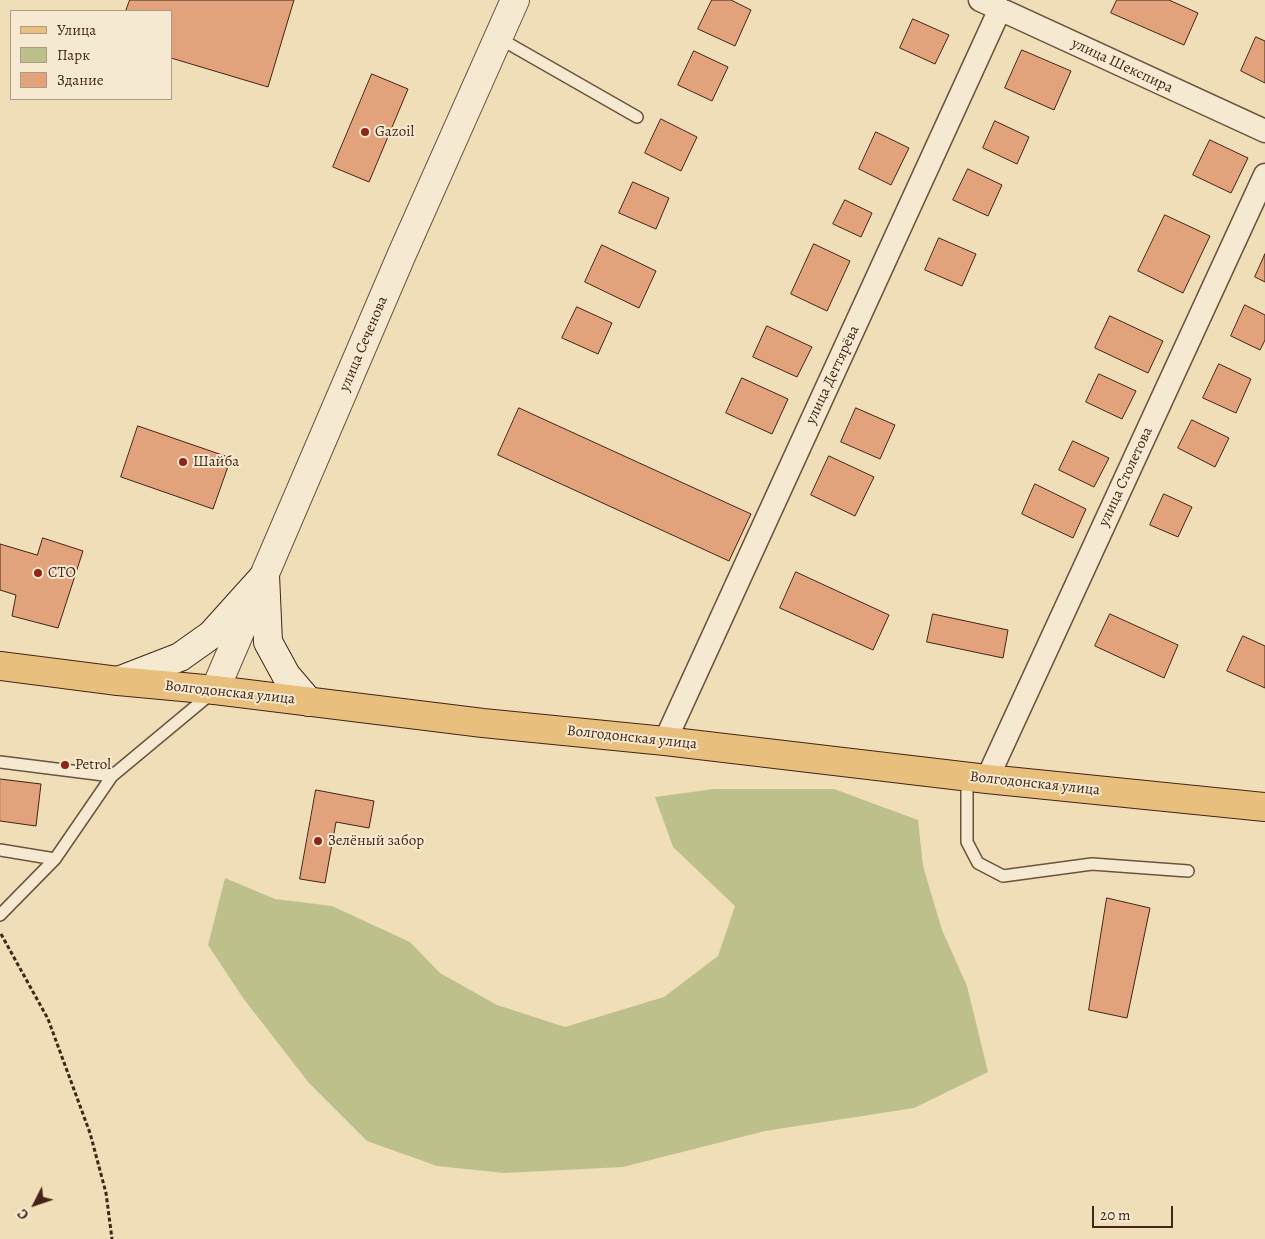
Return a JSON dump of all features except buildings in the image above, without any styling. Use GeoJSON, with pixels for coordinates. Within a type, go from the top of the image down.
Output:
{"type":"FeatureCollection","features":[{"type":"Feature","properties":{"kind":"main road","name":"Волгодонская улица"},"geometry":{"type":"LineString","coordinates":[[0,666],[483,723],[665,741],[977,778],[1265,807]]}},
{"type":"Feature","properties":{"kind":"street","name":"улица Сеченова"},"geometry":{"type":"LineString","coordinates":[[215,690],[402,254],[515,0]]}},
{"type":"Feature","properties":{"kind":"street","name":"улица Шекспира"},"geometry":{"type":"LineString","coordinates":[[980,0],[1265,131]]}},
{"type":"Feature","properties":{"kind":"street","name":"улица Дегтярёва"},"geometry":{"type":"LineString","coordinates":[[665,741],[1000,9]]}},
{"type":"Feature","properties":{"kind":"street","name":"улица Столетова"},"geometry":{"type":"LineString","coordinates":[[977,778],[1265,175]]}},
{"type":"Feature","properties":{"kind":"street"},"geometry":{"type":"LineString","coordinates":[[118,681],[180,656],[211,635],[265,575]]}},
{"type":"Feature","properties":{"kind":"street"},"geometry":{"type":"LineString","coordinates":[[265,575],[268,642],[286,675],[309,702]]}},
{"type":"Feature","properties":{"kind":"lane"},"geometry":{"type":"LineString","coordinates":[[498,37],[637,116]]}},
{"type":"Feature","properties":{"kind":"lane"},"geometry":{"type":"LineString","coordinates":[[0,915],[55,859],[112,776],[215,690]]}},
{"type":"Feature","properties":{"kind":"lane"},"geometry":{"type":"LineString","coordinates":[[0,762],[112,776]]}},
{"type":"Feature","properties":{"kind":"lane"},"geometry":{"type":"LineString","coordinates":[[977,778],[967,842],[978,863],[1003,876],[1092,864],[1188,871]]}},
{"type":"Feature","properties":{"kind":"lane"},"geometry":{"type":"LineString","coordinates":[[0,850],[55,859]]}},
{"type":"Feature","properties":{"kind":"path"},"geometry":{"type":"LineString","coordinates":[[0,933],[48,1019],[90,1133],[106,1193],[112,1239]]}},
{"type":"Feature","properties":{"kind":"green space"},"geometry":{"type":"Polygon","coordinates":[[[714,789],[834,789],[918,820],[923,866],[942,930],[967,986],[988,1072],[914,1108],[765,1131],[623,1167],[504,1173],[437,1166],[367,1141],[309,1083],[243,998],[208,945],[225,878],[275,899],[332,906],[410,942],[440,973],[497,1005],[565,1027],[664,997],[718,956],[735,906],[673,847],[655,797],[714,789]]]}},
{"type":"Feature","properties":{"kind":"place","name":"Gazoil"},"geometry":{"type":"Point","coordinates":[365,132]}},
{"type":"Feature","properties":{"kind":"place","name":"Шайба"},"geometry":{"type":"Point","coordinates":[183,462]}},
{"type":"Feature","properties":{"kind":"place","name":"СТО"},"geometry":{"type":"Point","coordinates":[38,573]}},
{"type":"Feature","properties":{"kind":"place","name":"Petrol"},"geometry":{"type":"Point","coordinates":[65,765]}},
{"type":"Feature","properties":{"kind":"place","name":"Зелёный забор"},"geometry":{"type":"Point","coordinates":[318,841]}}]}
